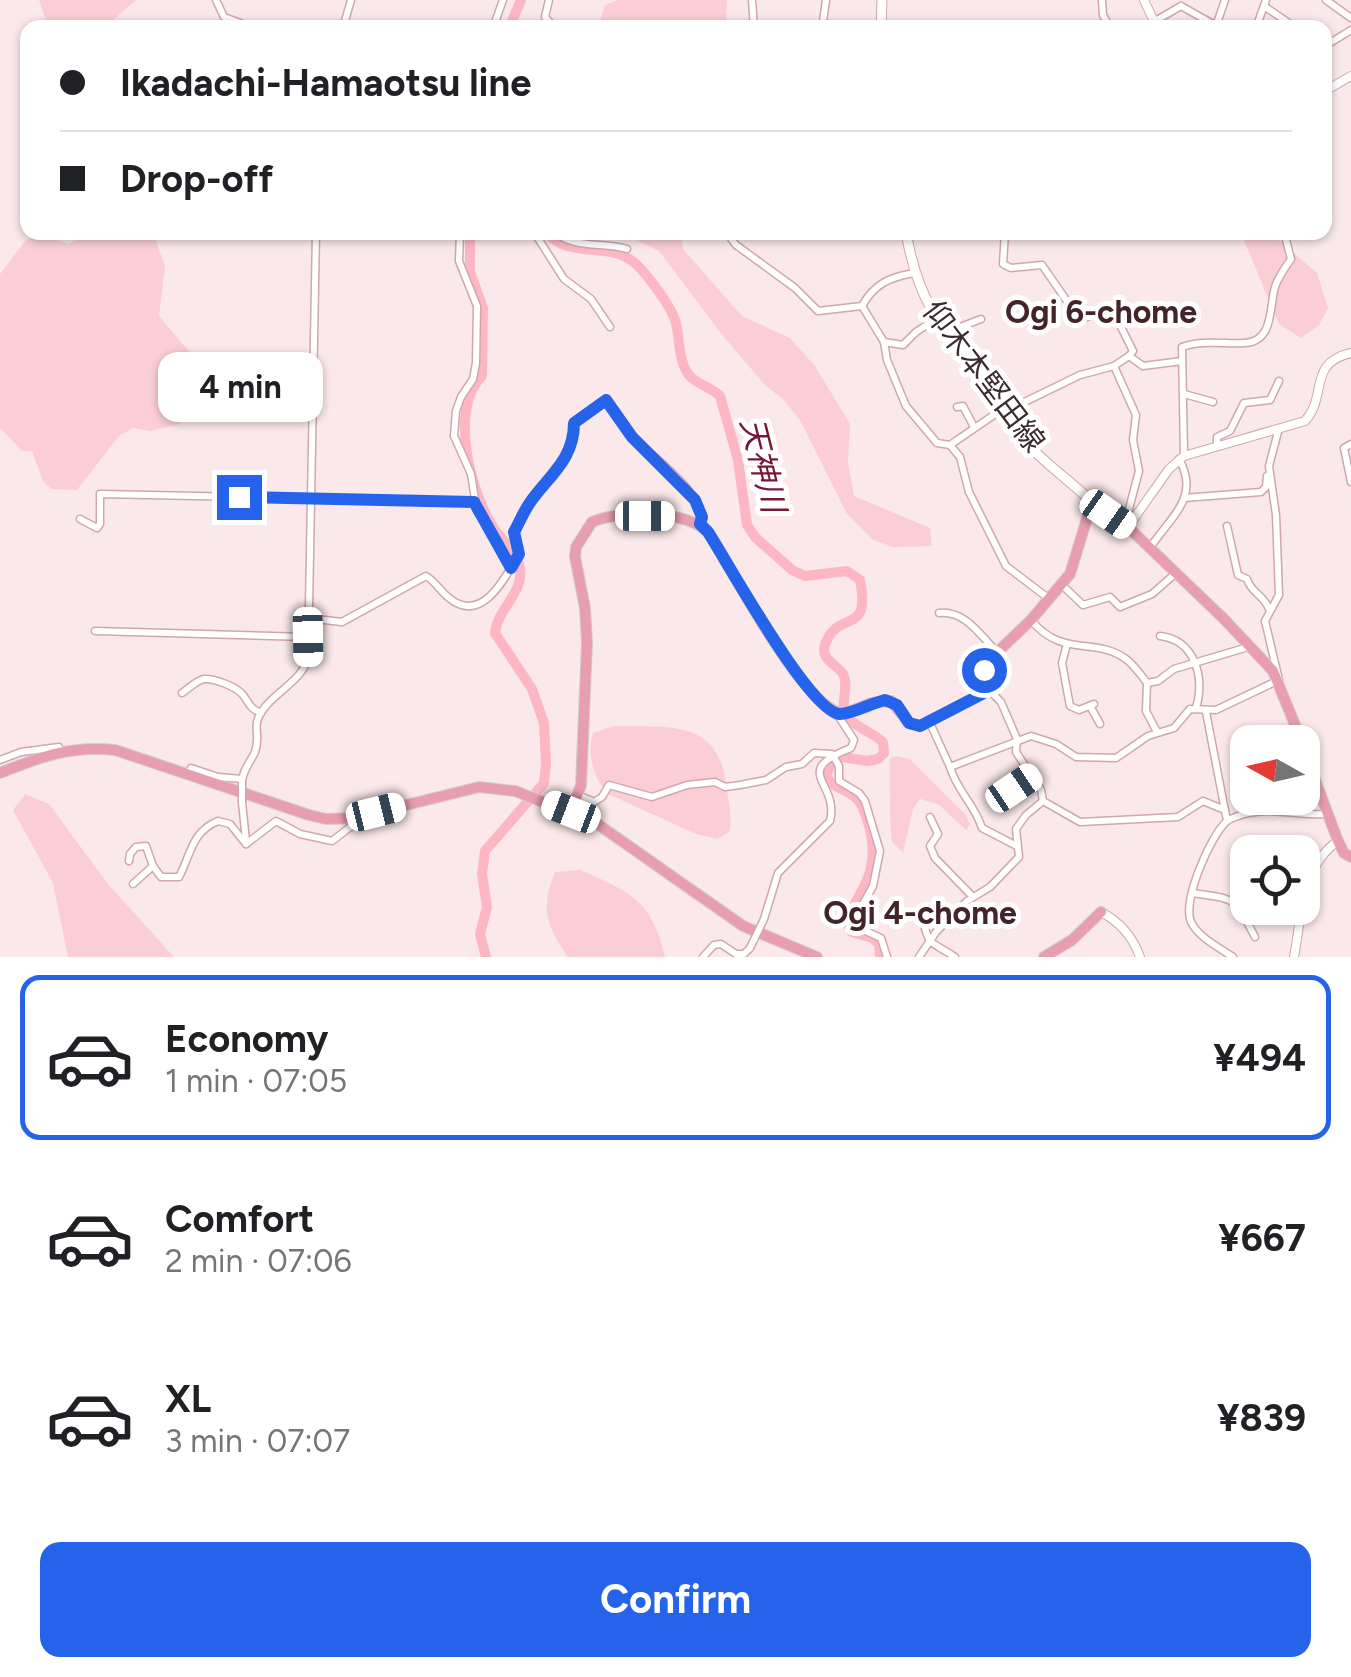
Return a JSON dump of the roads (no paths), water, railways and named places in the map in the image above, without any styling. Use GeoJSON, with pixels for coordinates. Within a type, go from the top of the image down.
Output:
{"type":"FeatureCollection","features":[{"type":"Feature","properties":{"kind":"main road","name":"仰木本堅田線"},"geometry":{"type":"LineString","coordinates":[[908,240],[914,273],[936,319],[986,381],[1024,440],[1092,502]]}},
{"type":"Feature","properties":{"kind":"main road"},"geometry":{"type":"LineString","coordinates":[[571,812],[582,785],[587,643],[576,547],[592,522],[600,518],[676,516],[700,524],[792,667],[821,704],[840,714],[885,700],[897,705],[912,725],[930,723],[987,688],[985,666],[1062,584],[1079,552],[1092,502],[1150,548],[1249,646],[1279,680],[1295,725]]}},
{"type":"Feature","properties":{"kind":"main road"},"geometry":{"type":"LineString","coordinates":[[0,774],[60,750],[115,750],[326,819],[354,818],[479,786],[515,790],[613,832],[744,926],[817,957]]}},
{"type":"Feature","properties":{"kind":"main road"},"geometry":{"type":"LineString","coordinates":[[1320,792],[1338,841],[1349,858]]}},
{"type":"Feature","properties":{"kind":"main road"},"geometry":{"type":"LineString","coordinates":[[1044,957],[1072,940],[1102,912]]}},
{"type":"Feature","properties":{"kind":"street"},"geometry":{"type":"LineString","coordinates":[[216,0],[224,17],[232,20]]}},
{"type":"Feature","properties":{"kind":"street"},"geometry":{"type":"LineString","coordinates":[[1326,0],[1351,18]]}},
{"type":"Feature","properties":{"kind":"street"},"geometry":{"type":"LineString","coordinates":[[1158,20],[1181,3],[1208,20]]}},
{"type":"Feature","properties":{"kind":"street"},"geometry":{"type":"LineString","coordinates":[[1265,3],[1286,20]]}},
{"type":"Feature","properties":{"kind":"street"},"geometry":{"type":"LineString","coordinates":[[246,844],[242,781],[254,753],[254,727],[261,712],[304,670],[308,658],[316,240]]}},
{"type":"Feature","properties":{"kind":"street"},"geometry":{"type":"LineString","coordinates":[[459,240],[458,261],[477,306],[476,363],[473,379],[460,397],[454,436],[470,474],[474,502],[511,568]]}},
{"type":"Feature","properties":{"kind":"street"},"geometry":{"type":"LineString","coordinates":[[539,240],[564,280],[591,299],[610,327]]}},
{"type":"Feature","properties":{"kind":"street"},"geometry":{"type":"LineString","coordinates":[[567,240],[610,244],[627,250]]}},
{"type":"Feature","properties":{"kind":"street"},"geometry":{"type":"LineString","coordinates":[[732,240],[795,288],[818,311],[862,306]]}},
{"type":"Feature","properties":{"kind":"street"},"geometry":{"type":"LineString","coordinates":[[950,446],[1005,409],[1080,375],[1114,366],[1132,351],[1114,314],[1103,310],[1080,320],[1039,263],[1011,268],[1003,264],[1004,240]]}},
{"type":"Feature","properties":{"kind":"street"},"geometry":{"type":"LineString","coordinates":[[1150,548],[1172,520],[1189,485],[1182,457],[1182,347],[1252,342],[1263,335],[1276,281],[1290,259],[1286,240]]}},
{"type":"Feature","properties":{"kind":"street"},"geometry":{"type":"LineString","coordinates":[[862,306],[879,284],[892,276],[914,273]]}},
{"type":"Feature","properties":{"kind":"street"},"geometry":{"type":"LineString","coordinates":[[862,306],[884,342],[886,360],[906,406],[937,443],[950,446],[960,457],[969,492],[1006,566],[1049,599]]}},
{"type":"Feature","properties":{"kind":"street"},"geometry":{"type":"LineString","coordinates":[[884,342],[903,345],[936,319]]}},
{"type":"Feature","properties":{"kind":"street"},"geometry":{"type":"LineString","coordinates":[[946,332],[981,320]]}},
{"type":"Feature","properties":{"kind":"street"},"geometry":{"type":"LineString","coordinates":[[1126,526],[1182,457],[1305,421],[1314,410],[1320,374],[1328,364],[1351,353]]}},
{"type":"Feature","properties":{"kind":"street"},"geometry":{"type":"LineString","coordinates":[[1129,356],[1143,366],[1182,361]]}},
{"type":"Feature","properties":{"kind":"street"},"geometry":{"type":"LineString","coordinates":[[1114,366],[1136,415],[1133,440],[1139,471],[1126,526]]}},
{"type":"Feature","properties":{"kind":"street"},"geometry":{"type":"LineString","coordinates":[[1217,446],[1217,437],[1230,432],[1244,403],[1270,400],[1279,381]]}},
{"type":"Feature","properties":{"kind":"street"},"geometry":{"type":"LineString","coordinates":[[1184,394],[1213,402]]}},
{"type":"Feature","properties":{"kind":"street"},"geometry":{"type":"LineString","coordinates":[[308,618],[342,622],[426,576],[457,603],[481,604],[489,599],[519,554],[514,532],[530,503],[549,483],[571,449],[574,423],[606,400],[632,437],[695,500],[702,517],[700,524]]}},
{"type":"Feature","properties":{"kind":"street"},"geometry":{"type":"LineString","coordinates":[[957,406],[963,406],[974,427]]}},
{"type":"Feature","properties":{"kind":"street"},"geometry":{"type":"LineString","coordinates":[[950,767],[1036,736],[1076,758],[1116,758],[1157,732],[1174,728],[1190,709],[1216,710],[1279,680],[1265,620],[1280,587],[1269,472],[1269,456],[1278,428]]}},
{"type":"Feature","properties":{"kind":"street"},"geometry":{"type":"LineString","coordinates":[[1351,444],[1344,448],[1351,482]]}},
{"type":"Feature","properties":{"kind":"street"},"geometry":{"type":"LineString","coordinates":[[1184,498],[1261,492],[1269,472]]}},
{"type":"Feature","properties":{"kind":"street"},"geometry":{"type":"LineString","coordinates":[[80,519],[97,528],[100,494],[474,502]]}},
{"type":"Feature","properties":{"kind":"street"},"geometry":{"type":"LineString","coordinates":[[1227,526],[1238,575],[1247,578],[1250,590],[1266,602],[1269,610]]}},
{"type":"Feature","properties":{"kind":"street"},"geometry":{"type":"LineString","coordinates":[[1062,584],[1083,605],[1110,597],[1120,606],[1152,594],[1176,573]]}},
{"type":"Feature","properties":{"kind":"street"},"geometry":{"type":"LineString","coordinates":[[939,612],[950,612],[977,628],[997,652]]}},
{"type":"Feature","properties":{"kind":"street"},"geometry":{"type":"LineString","coordinates":[[1031,620],[1050,640],[1125,658],[1147,683],[1147,715],[1157,732]]}},
{"type":"Feature","properties":{"kind":"street"},"geometry":{"type":"LineString","coordinates":[[95,631],[308,637]]}},
{"type":"Feature","properties":{"kind":"street"},"geometry":{"type":"LineString","coordinates":[[1160,636],[1171,638],[1198,663],[1196,708]]}},
{"type":"Feature","properties":{"kind":"street"},"geometry":{"type":"LineString","coordinates":[[1067,644],[1062,663],[1068,702],[1079,710],[1092,705],[1100,724]]}},
{"type":"Feature","properties":{"kind":"street"},"geometry":{"type":"LineString","coordinates":[[1147,683],[1158,681],[1174,669],[1249,646]]}},
{"type":"Feature","properties":{"kind":"street"},"geometry":{"type":"LineString","coordinates":[[182,693],[207,679],[234,687],[248,706],[261,712]]}},
{"type":"Feature","properties":{"kind":"street"},"geometry":{"type":"LineString","coordinates":[[987,688],[1001,702],[1017,744],[1016,752],[1041,790],[1043,801]]}},
{"type":"Feature","properties":{"kind":"street"},"geometry":{"type":"LineString","coordinates":[[1206,712],[1227,822]]}},
{"type":"Feature","properties":{"kind":"street"},"geometry":{"type":"LineString","coordinates":[[703,957],[721,944],[736,954],[744,954],[750,948],[778,873],[830,821],[832,801],[820,773],[825,759],[851,748],[854,740],[840,714]]}},
{"type":"Feature","properties":{"kind":"street"},"geometry":{"type":"LineString","coordinates":[[930,723],[956,786],[977,812],[982,828],[1010,840],[1020,851]]}},
{"type":"Feature","properties":{"kind":"street"},"geometry":{"type":"LineString","coordinates":[[0,760],[21,752],[58,747],[60,750]]}},
{"type":"Feature","properties":{"kind":"street"},"geometry":{"type":"LineString","coordinates":[[578,795],[594,802],[609,784],[652,796],[687,785],[715,782],[725,786],[766,780],[786,767],[802,764],[814,754],[833,755]]}},
{"type":"Feature","properties":{"kind":"street"},"geometry":{"type":"LineString","coordinates":[[833,755],[839,766],[839,781],[860,793],[870,811],[880,851],[873,886],[854,922],[856,927],[881,938],[887,957]]}},
{"type":"Feature","properties":{"kind":"street"},"geometry":{"type":"LineString","coordinates":[[188,774],[190,768],[242,781]]}},
{"type":"Feature","properties":{"kind":"street"},"geometry":{"type":"LineString","coordinates":[[1014,788],[1031,777]]}},
{"type":"Feature","properties":{"kind":"street"},"geometry":{"type":"LineString","coordinates":[[1043,801],[1080,822],[1178,817],[1203,801],[1224,810]]}},
{"type":"Feature","properties":{"kind":"street"},"geometry":{"type":"LineString","coordinates":[[920,957],[936,932],[1019,857],[1016,829],[1043,801]]}},
{"type":"Feature","properties":{"kind":"street"},"geometry":{"type":"LineString","coordinates":[[1234,957],[1193,926],[1189,908],[1209,847],[1227,822],[1274,809],[1308,816],[1328,814]]}},
{"type":"Feature","properties":{"kind":"street"},"geometry":{"type":"LineString","coordinates":[[246,844],[276,821],[300,834],[337,840],[353,824],[375,817],[376,812]]}},
{"type":"Feature","properties":{"kind":"street"},"geometry":{"type":"LineString","coordinates":[[930,817],[938,834],[930,846],[935,858],[973,897]]}},
{"type":"Feature","properties":{"kind":"street"},"geometry":{"type":"LineString","coordinates":[[129,862],[130,854],[142,845],[149,850],[153,866],[167,879],[179,877],[196,836],[218,821],[230,824],[246,844]]}},
{"type":"Feature","properties":{"kind":"street"},"geometry":{"type":"LineString","coordinates":[[1294,957],[1309,875],[1324,850],[1338,841]]}},
{"type":"Feature","properties":{"kind":"street"},"geometry":{"type":"LineString","coordinates":[[134,884],[153,866]]}},
{"type":"Feature","properties":{"kind":"street"},"geometry":{"type":"LineString","coordinates":[[1192,894],[1238,902],[1255,937]]}},
{"type":"Feature","properties":{"kind":"street"},"geometry":{"type":"LineString","coordinates":[[1102,912],[1132,938],[1140,957]]}},
{"type":"Feature","properties":{"kind":"street"},"geometry":{"type":"LineString","coordinates":[[921,914],[930,944],[955,957]]}},
{"type":"Feature","properties":{"kind":"waterway","name":"天神川"},"geometry":{"type":"LineString","coordinates":[[512,20],[521,0]]}},
{"type":"Feature","properties":{"kind":"waterway"},"geometry":{"type":"LineString","coordinates":[[470,240],[470,272],[483,308],[482,376],[466,409],[467,452],[486,515],[519,564],[518,586],[495,633],[532,689],[544,723],[546,764],[544,783],[485,851],[482,874],[487,907],[480,934],[486,957]]}},
{"type":"Feature","properties":{"kind":"waterway","name":"天神川"},"geometry":{"type":"LineString","coordinates":[[555,240],[567,246],[627,257],[660,292],[676,323],[685,369],[720,396],[738,460],[747,525],[755,537],[792,570],[805,576],[847,571],[860,580],[858,616],[832,632],[824,653],[845,679],[846,715],[883,742],[884,753],[867,761],[842,757],[831,764],[826,775],[859,801],[869,826],[872,864],[845,920],[852,932],[879,944],[880,957]]}},
{"type":"Feature","properties":{"kind":"district","name":"Ogi 6-chome"},"geometry":{"type":"Point","coordinates":[1101,312]}},
{"type":"Feature","properties":{"kind":"district","name":"Ogi 4-chome"},"geometry":{"type":"Point","coordinates":[920,913]}}]}
